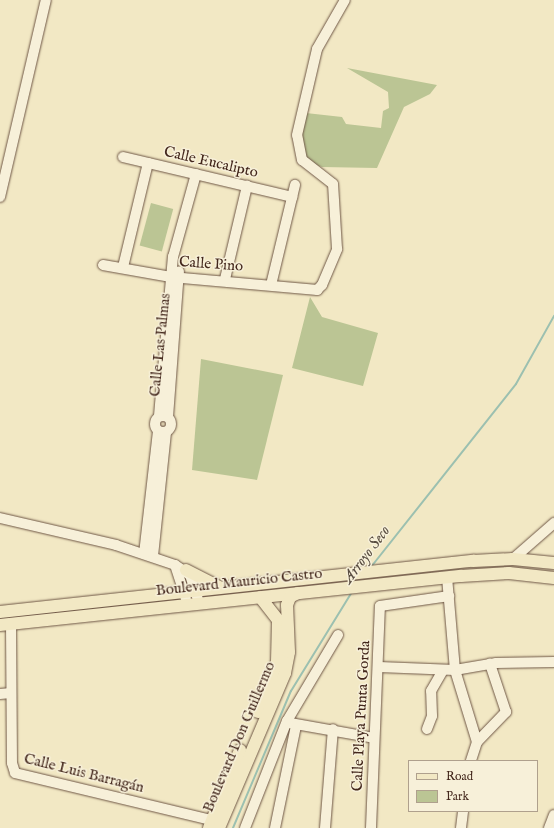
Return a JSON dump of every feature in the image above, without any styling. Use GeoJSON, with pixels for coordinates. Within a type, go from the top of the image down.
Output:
{"type":"FeatureCollection","features":[{"type":"Feature","properties":{"kind":"main road","name":"Boulevard Mauricio Castro"},"geometry":{"type":"LineString","coordinates":[[0,612],[379,570],[514,559],[554,564]]}},
{"type":"Feature","properties":{"kind":"main road"},"geometry":{"type":"LineString","coordinates":[[186,570],[222,588]]}},
{"type":"Feature","properties":{"kind":"main road","name":"Boulevard Mauricio Castro"},"geometry":{"type":"LineString","coordinates":[[6,624],[448,577],[509,573],[554,578]]}},
{"type":"Feature","properties":{"kind":"main road","name":"Boulevard Don Guillermo"},"geometry":{"type":"LineString","coordinates":[[215,824],[285,673],[289,652],[287,606],[290,598],[300,593]]}},
{"type":"Feature","properties":{"kind":"main road","name":"Boulevard Don Guillermo"},"geometry":{"type":"LineString","coordinates":[[215,824],[276,667],[278,620],[260,597]]}},
{"type":"Feature","properties":{"kind":"street"},"geometry":{"type":"LineString","coordinates":[[0,196],[46,0]]}},
{"type":"Feature","properties":{"kind":"street","name":"Calle Pino"},"geometry":{"type":"LineString","coordinates":[[103,265],[123,267],[176,277],[225,280],[317,290],[325,281],[337,249],[334,190],[329,180],[302,160],[297,135],[317,49],[345,0]]}},
{"type":"Feature","properties":{"kind":"street","name":"Calle Eucalipto"},"geometry":{"type":"LineString","coordinates":[[123,157],[292,197]]}},
{"type":"Feature","properties":{"kind":"street"},"geometry":{"type":"LineString","coordinates":[[123,267],[148,163]]}},
{"type":"Feature","properties":{"kind":"street","name":"Calle Las Palmas"},"geometry":{"type":"LineString","coordinates":[[164,417],[176,277],[173,257],[196,174]]}},
{"type":"Feature","properties":{"kind":"street"},"geometry":{"type":"LineString","coordinates":[[271,285],[295,185]]}},
{"type":"Feature","properties":{"kind":"street"},"geometry":{"type":"LineString","coordinates":[[225,280],[247,186]]}},
{"type":"Feature","properties":{"kind":"street"},"geometry":{"type":"LineString","coordinates":[[164,417],[171,425],[162,431],[154,423],[164,417]]}},
{"type":"Feature","properties":{"kind":"street"},"geometry":{"type":"LineString","coordinates":[[149,555],[162,431]]}},
{"type":"Feature","properties":{"kind":"street"},"geometry":{"type":"LineString","coordinates":[[0,518],[149,555],[175,565],[186,570],[193,603]]}},
{"type":"Feature","properties":{"kind":"street"},"geometry":{"type":"LineString","coordinates":[[514,559],[554,524]]}},
{"type":"Feature","properties":{"kind":"street"},"geometry":{"type":"LineString","coordinates":[[175,565],[190,590]]}},
{"type":"Feature","properties":{"kind":"street"},"geometry":{"type":"LineString","coordinates":[[448,577],[455,670],[477,742]]}},
{"type":"Feature","properties":{"kind":"street","name":"Calle Playa Punta Gorda"},"geometry":{"type":"LineString","coordinates":[[371,828],[374,738],[379,667],[380,606],[449,596]]}},
{"type":"Feature","properties":{"kind":"street","name":"Calle Luis Barragán"},"geometry":{"type":"LineString","coordinates":[[6,624],[11,693],[12,763],[16,773],[215,824]]}},
{"type":"Feature","properties":{"kind":"street"},"geometry":{"type":"LineString","coordinates":[[245,828],[287,721],[338,635]]}},
{"type":"Feature","properties":{"kind":"street"},"geometry":{"type":"LineString","coordinates":[[379,667],[455,670],[490,664],[554,662]]}},
{"type":"Feature","properties":{"kind":"street"},"geometry":{"type":"LineString","coordinates":[[471,760],[477,742],[506,712],[490,664]]}},
{"type":"Feature","properties":{"kind":"street"},"geometry":{"type":"LineString","coordinates":[[427,729],[432,716],[431,691],[443,670]]}},
{"type":"Feature","properties":{"kind":"street"},"geometry":{"type":"LineString","coordinates":[[0,694],[11,693]]}},
{"type":"Feature","properties":{"kind":"street"},"geometry":{"type":"LineString","coordinates":[[287,721],[296,726],[333,729],[374,738]]}},
{"type":"Feature","properties":{"kind":"street"},"geometry":{"type":"LineString","coordinates":[[275,828],[296,726]]}},
{"type":"Feature","properties":{"kind":"street"},"geometry":{"type":"LineString","coordinates":[[325,828],[333,729]]}},
{"type":"Feature","properties":{"kind":"street"},"geometry":{"type":"LineString","coordinates":[[462,828],[463,812]]}},
{"type":"Feature","properties":{"kind":"street"},"geometry":{"type":"LineString","coordinates":[[549,828],[554,815]]}},
{"type":"Feature","properties":{"kind":"green space"},"geometry":{"type":"Polygon","coordinates":[[[347,68],[437,85],[430,94],[404,107],[377,168],[322,167],[310,163],[303,151],[301,136],[306,113],[342,117],[346,124],[381,128],[383,111],[389,108],[388,92],[347,68]]]}},
{"type":"Feature","properties":{"kind":"green space"},"geometry":{"type":"Polygon","coordinates":[[[151,203],[173,209],[162,251],[140,246],[151,203]]]}},
{"type":"Feature","properties":{"kind":"green space"},"geometry":{"type":"Polygon","coordinates":[[[310,297],[322,317],[378,333],[363,386],[292,368],[310,297]]]}},
{"type":"Feature","properties":{"kind":"green space"},"geometry":{"type":"Polygon","coordinates":[[[201,359],[283,375],[257,480],[192,470],[201,359]]]}},
{"type":"Feature","properties":{"kind":"waterway","name":"Arroyo Seco"},"geometry":{"type":"LineString","coordinates":[[371,567],[516,384],[554,316]]}},
{"type":"Feature","properties":{"kind":"waterway","name":"Arroyo Seco"},"geometry":{"type":"LineString","coordinates":[[233,828],[291,691],[352,592]]}}]}
